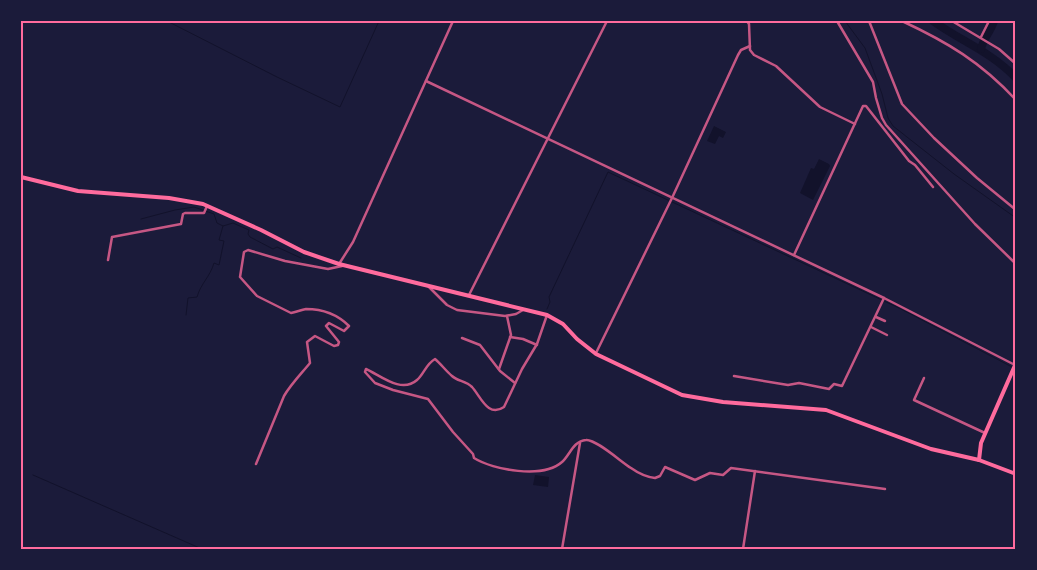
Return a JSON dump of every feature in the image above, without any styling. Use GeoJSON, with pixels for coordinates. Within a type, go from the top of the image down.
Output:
{"type":"FeatureCollection","features":[{"type":"Feature","properties":{"kind":"main road"},"geometry":{"type":"LineString","coordinates":[[21,177],[78,191],[169,198],[207,206],[304,252],[341,265],[547,315],[563,324],[577,339],[596,354],[682,395],[722,402],[826,410],[931,449],[979,460],[1016,474]]}},
{"type":"Feature","properties":{"kind":"main road"},"geometry":{"type":"LineString","coordinates":[[979,460],[981,442],[1015,364]]}},
{"type":"Feature","properties":{"kind":"street"},"geometry":{"type":"LineString","coordinates":[[256,464],[286,392],[310,362],[307,342],[315,336],[334,346],[338,345],[337,338],[326,326],[329,323],[344,331],[349,326],[329,311],[305,309],[291,313],[257,296],[240,276],[244,252],[248,250],[328,269],[341,265],[453,21]]}},
{"type":"Feature","properties":{"kind":"street"},"geometry":{"type":"LineString","coordinates":[[469,295],[607,21]]}},
{"type":"Feature","properties":{"kind":"street"},"geometry":{"type":"LineString","coordinates":[[747,21],[749,24],[750,50],[754,56],[776,66],[820,107],[855,124]]}},
{"type":"Feature","properties":{"kind":"street"},"geometry":{"type":"LineString","coordinates":[[837,21],[873,82],[882,118],[886,125],[975,224],[1016,264]]}},
{"type":"Feature","properties":{"kind":"street"},"geometry":{"type":"LineString","coordinates":[[869,21],[902,104],[970,172],[1016,210]]}},
{"type":"Feature","properties":{"kind":"street"},"geometry":{"type":"LineString","coordinates":[[902,21],[962,53],[996,78],[1016,100]]}},
{"type":"Feature","properties":{"kind":"street"},"geometry":{"type":"LineString","coordinates":[[952,21],[987,41],[1016,64]]}},
{"type":"Feature","properties":{"kind":"street"},"geometry":{"type":"LineString","coordinates":[[982,38],[989,21]]}},
{"type":"Feature","properties":{"kind":"street"},"geometry":{"type":"LineString","coordinates":[[596,354],[672,198],[738,55],[741,50],[750,46]]}},
{"type":"Feature","properties":{"kind":"street"},"geometry":{"type":"LineString","coordinates":[[426,81],[884,298],[1015,364]]}},
{"type":"Feature","properties":{"kind":"street"},"geometry":{"type":"LineString","coordinates":[[794,255],[864,106],[866,106],[933,187]]}},
{"type":"Feature","properties":{"kind":"street"},"geometry":{"type":"LineString","coordinates":[[108,260],[112,236],[181,224],[185,212],[204,214],[207,206]]}},
{"type":"Feature","properties":{"kind":"street"},"geometry":{"type":"LineString","coordinates":[[427,285],[447,305],[457,310],[507,316],[516,314],[524,309]]}},
{"type":"Feature","properties":{"kind":"street"},"geometry":{"type":"LineString","coordinates":[[734,376],[788,385],[799,383],[829,389],[834,384],[842,386],[884,298]]}},
{"type":"Feature","properties":{"kind":"street"},"geometry":{"type":"LineString","coordinates":[[547,315],[537,345],[515,383],[504,407],[496,411],[484,404],[472,387],[460,379],[454,378],[435,359],[430,361],[417,380],[409,385],[384,380],[366,369],[365,372],[375,383],[428,399],[453,432],[473,454],[474,458],[489,466],[518,471],[542,470],[558,465],[564,461],[573,447],[580,441],[587,440],[596,442],[633,470],[655,478],[660,476],[665,467],[695,480],[710,472],[724,475],[731,468],[885,489]]}},
{"type":"Feature","properties":{"kind":"street"},"geometry":{"type":"LineString","coordinates":[[498,369],[510,337],[507,316]]}},
{"type":"Feature","properties":{"kind":"street"},"geometry":{"type":"LineString","coordinates":[[876,317],[885,321]]}},
{"type":"Feature","properties":{"kind":"street"},"geometry":{"type":"LineString","coordinates":[[871,327],[887,334]]}},
{"type":"Feature","properties":{"kind":"street"},"geometry":{"type":"LineString","coordinates":[[510,337],[523,339],[537,345]]}},
{"type":"Feature","properties":{"kind":"street"},"geometry":{"type":"LineString","coordinates":[[462,338],[480,345],[498,369],[515,383]]}},
{"type":"Feature","properties":{"kind":"street"},"geometry":{"type":"LineString","coordinates":[[924,378],[914,400],[985,433]]}},
{"type":"Feature","properties":{"kind":"street"},"geometry":{"type":"LineString","coordinates":[[562,549],[580,441]]}},
{"type":"Feature","properties":{"kind":"street"},"geometry":{"type":"LineString","coordinates":[[743,549],[755,471]]}},
{"type":"Feature","properties":{"kind":"shaded area"},"geometry":{"type":"Polygon","coordinates":[[[714,126],[726,132],[723,138],[719,136],[715,144],[707,141],[714,126]]]}},
{"type":"Feature","properties":{"kind":"shaded area"},"geometry":{"type":"Polygon","coordinates":[[[819,159],[830,166],[813,200],[800,193],[811,168],[814,169],[819,159]]]}},
{"type":"Feature","properties":{"kind":"shaded area"},"geometry":{"type":"Polygon","coordinates":[[[535,475],[549,477],[548,487],[533,485],[535,475]]]}},
{"type":"Feature","properties":{"kind":"waterway"},"geometry":{"type":"LineString","coordinates":[[167,21],[340,107],[379,21]]}},
{"type":"Feature","properties":{"kind":"waterway"},"geometry":{"type":"LineString","coordinates":[[845,21],[865,48],[882,94],[888,118],[893,126],[954,174],[1016,218]]}},
{"type":"Feature","properties":{"kind":"waterway"},"geometry":{"type":"LineString","coordinates":[[933,21],[986,54],[1016,78]]}},
{"type":"Feature","properties":{"kind":"waterway"},"geometry":{"type":"LineString","coordinates":[[981,49],[994,21]]}},
{"type":"Feature","properties":{"kind":"waterway"},"geometry":{"type":"LineString","coordinates":[[547,309],[550,302],[549,297],[608,172],[899,308],[1012,367]]}},
{"type":"Feature","properties":{"kind":"waterway"},"geometry":{"type":"LineString","coordinates":[[141,219],[194,207],[214,214],[217,223],[223,226],[233,223],[249,230],[248,234],[250,237],[273,249],[277,247],[301,258]]}},
{"type":"Feature","properties":{"kind":"waterway"},"geometry":{"type":"LineString","coordinates":[[186,315],[188,298],[197,297],[214,263],[219,265],[224,241],[219,240],[223,226]]}},
{"type":"Feature","properties":{"kind":"waterway"},"geometry":{"type":"LineString","coordinates":[[33,475],[202,549]]}}]}
